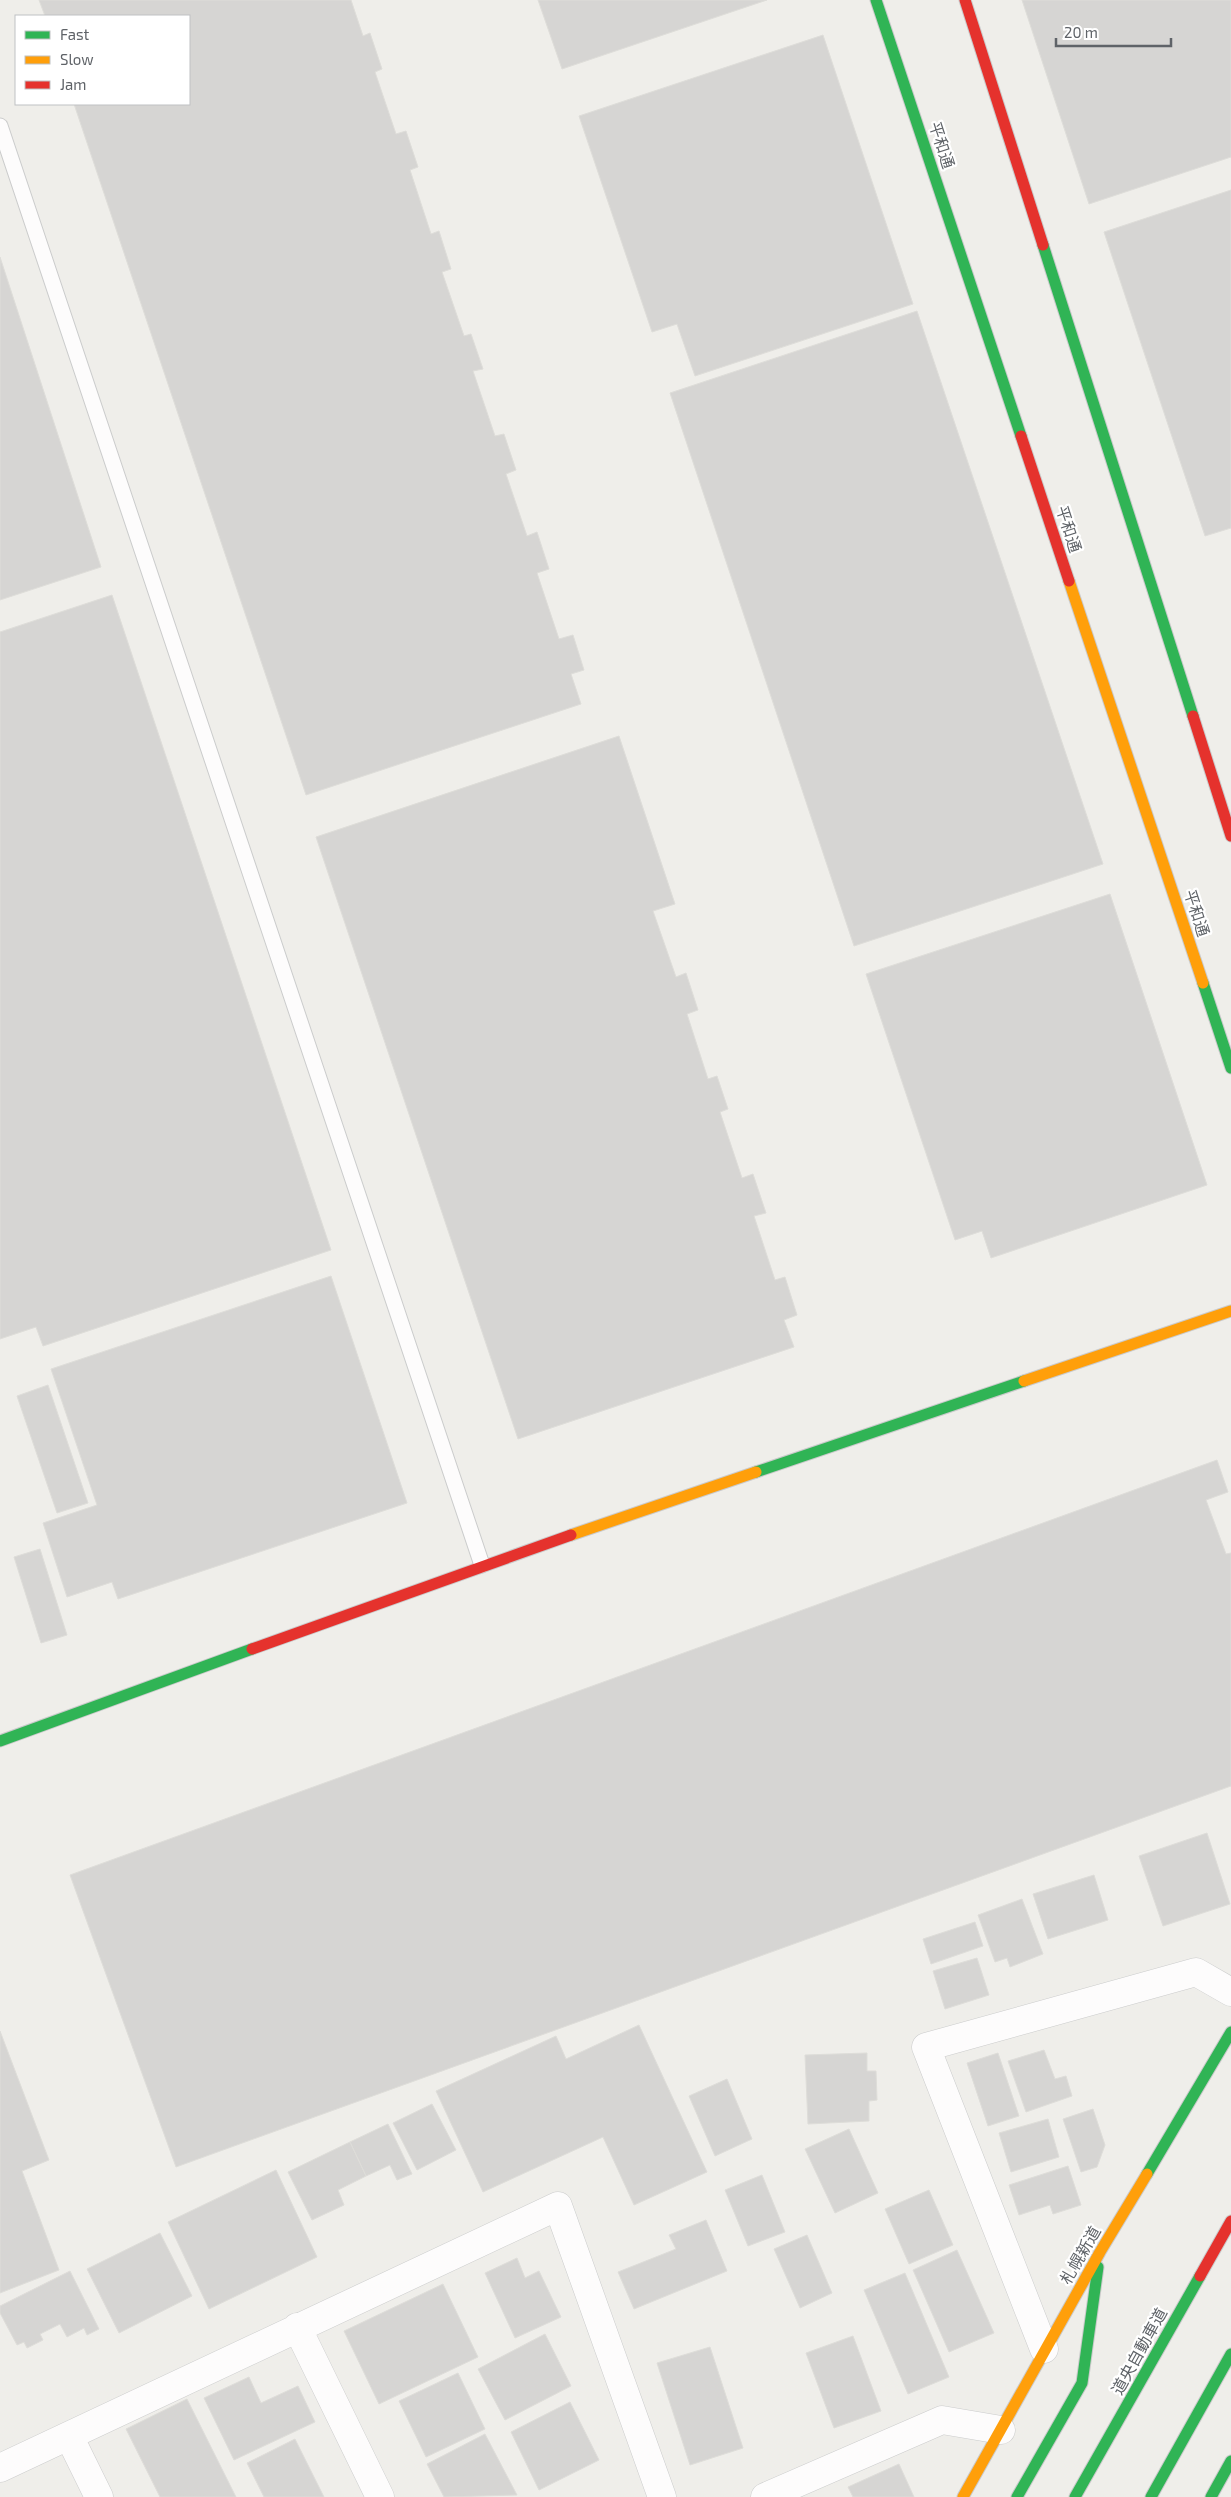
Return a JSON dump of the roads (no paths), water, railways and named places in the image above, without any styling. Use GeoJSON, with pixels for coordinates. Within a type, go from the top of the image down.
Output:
{"type":"FeatureCollection","features":[{"type":"Feature","properties":{"kind":"main road","name":"平和通"},"geometry":{"type":"LineString","coordinates":[[876,0],[1231,1068]]}},
{"type":"Feature","properties":{"kind":"main road"},"geometry":{"type":"LineString","coordinates":[[965,0],[1229,823]]}},
{"type":"Feature","properties":{"kind":"main road"},"geometry":{"type":"LineString","coordinates":[[0,1741],[482,1565],[1231,1311]]}},
{"type":"Feature","properties":{"kind":"main road","name":"札幌新道"},"geometry":{"type":"LineString","coordinates":[[963,2497],[1100,2252],[1231,2032]]}},
{"type":"Feature","properties":{"kind":"main road","name":"道央自動車道"},"geometry":{"type":"LineString","coordinates":[[1075,2497],[1231,2221]]}},
{"type":"Feature","properties":{"kind":"main road"},"geometry":{"type":"LineString","coordinates":[[1017,2497],[1082,2382],[1100,2252]]}},
{"type":"Feature","properties":{"kind":"main road"},"geometry":{"type":"LineString","coordinates":[[1151,2497],[1231,2354]]}},
{"type":"Feature","properties":{"kind":"main road"},"geometry":{"type":"LineString","coordinates":[[1210,2497],[1231,2461]]}},
{"type":"Feature","properties":{"kind":"street"},"geometry":{"type":"LineString","coordinates":[[1044,2350],[926,2047],[1196,1972],[1231,1992]]}},
{"type":"Feature","properties":{"kind":"street"},"geometry":{"type":"LineString","coordinates":[[0,2468],[558,2206],[662,2497]]}},
{"type":"Feature","properties":{"kind":"street"},"geometry":{"type":"LineString","coordinates":[[297,2327],[380,2497]]}},
{"type":"Feature","properties":{"kind":"street"},"geometry":{"type":"LineString","coordinates":[[765,2497],[942,2420],[1001,2430]]}},
{"type":"Feature","properties":{"kind":"street"},"geometry":{"type":"LineString","coordinates":[[70,2436],[99,2497]]}},
{"type":"Feature","properties":{"kind":"lane"},"geometry":{"type":"LineString","coordinates":[[0,126],[482,1565]]}}]}
